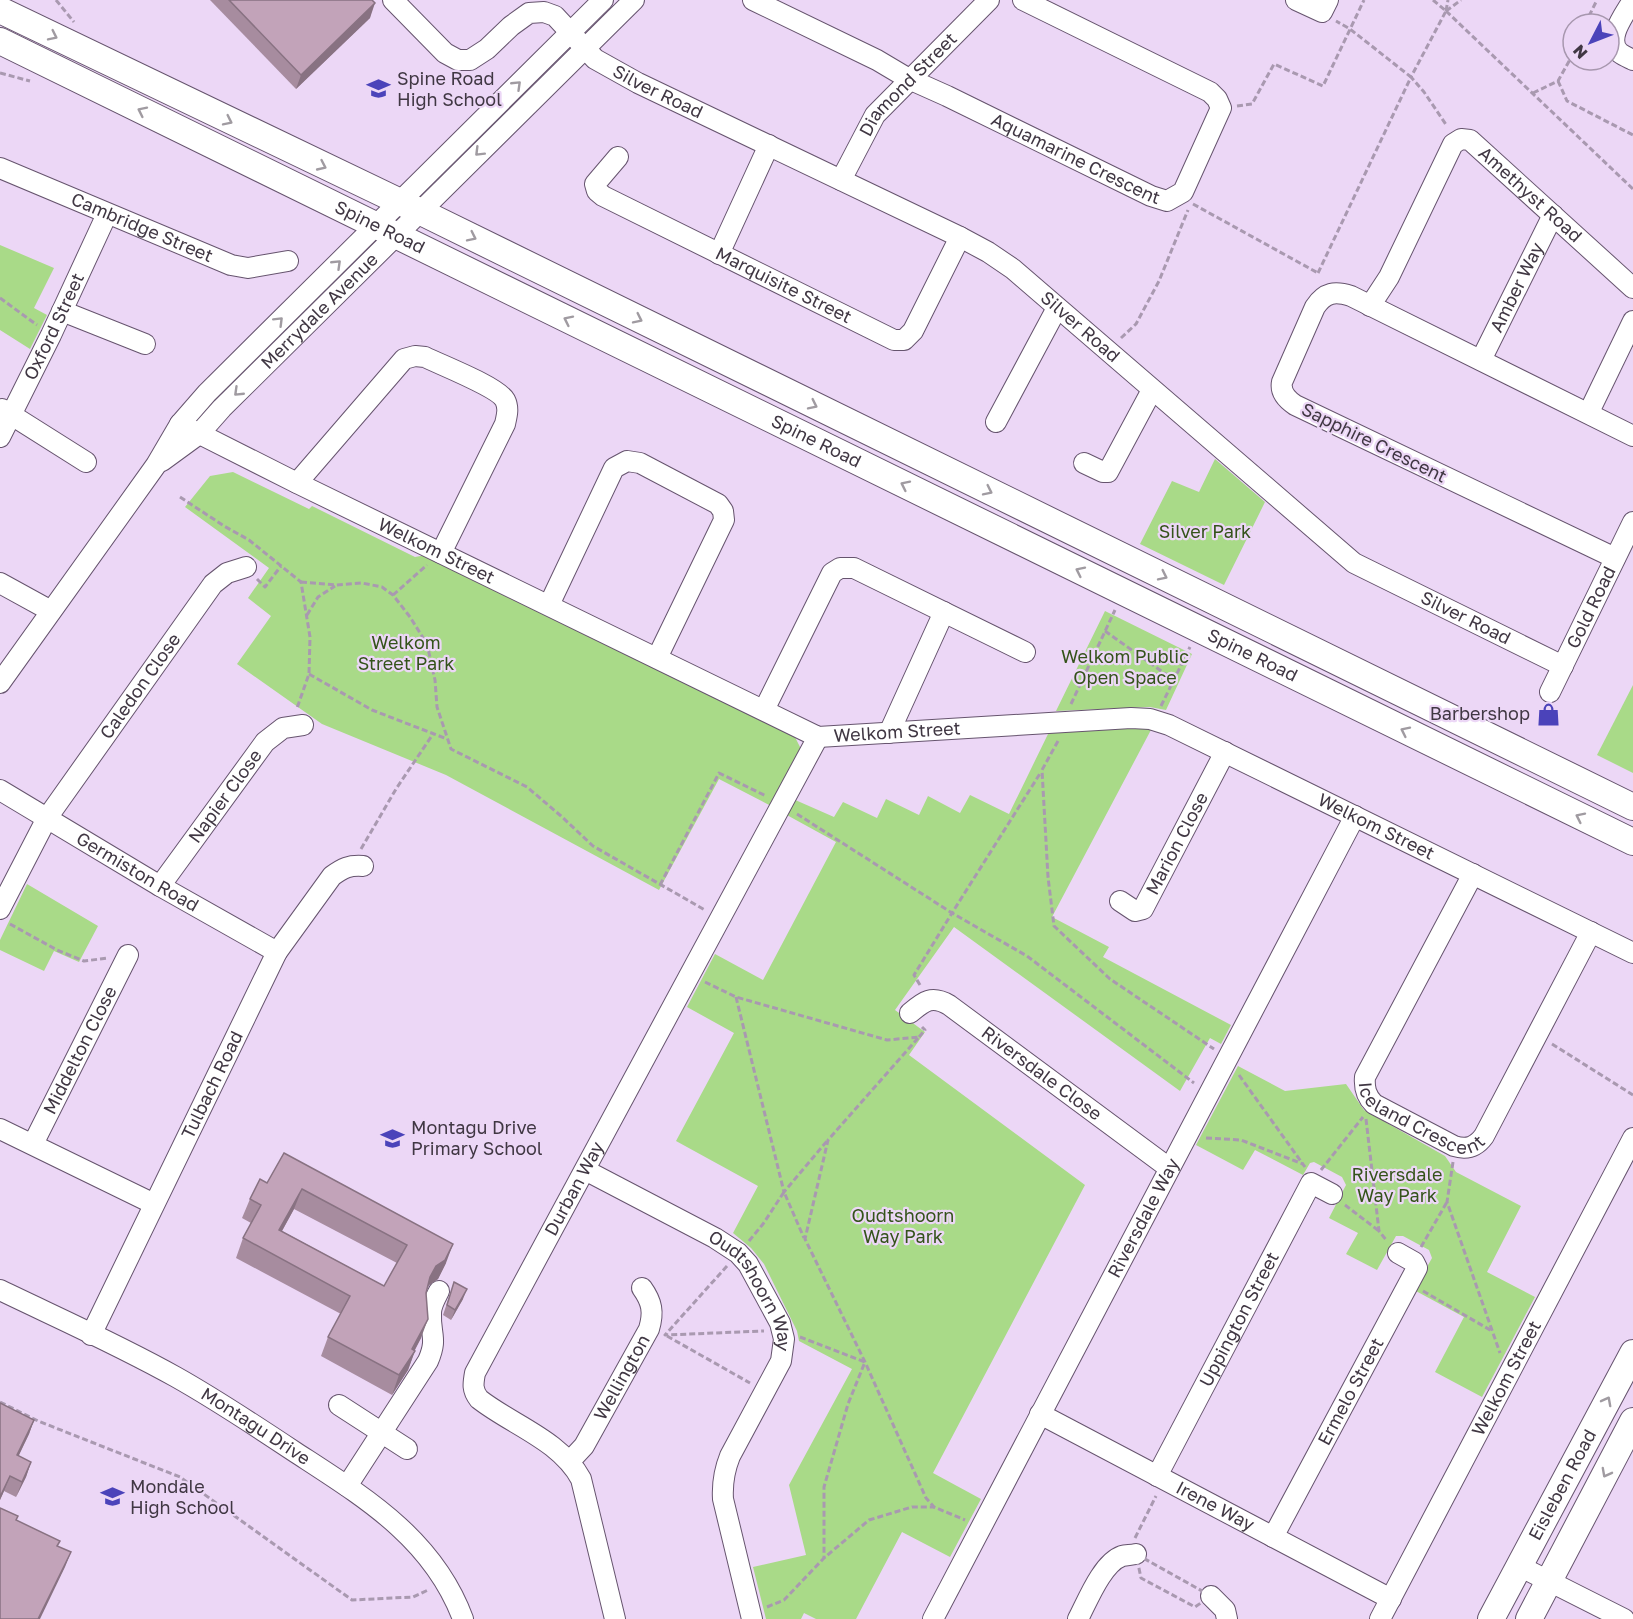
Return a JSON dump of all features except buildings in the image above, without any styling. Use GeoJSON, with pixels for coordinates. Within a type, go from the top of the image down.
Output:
{"type":"FeatureCollection","features":[{"type":"Feature","properties":{"kind":"main road","name":"Spine Road"},"geometry":{"type":"LineString","coordinates":[[0,10],[409,206],[1633,807]]}},
{"type":"Feature","properties":{"kind":"main road","name":"Spine Road"},"geometry":{"type":"LineString","coordinates":[[0,41],[1633,842]]}},
{"type":"Feature","properties":{"kind":"main road","name":"Eisleben Road"},"geometry":{"type":"LineString","coordinates":[[1491,1619],[1633,1353]]}},
{"type":"Feature","properties":{"kind":"main road","name":"Eisleben Road"},"geometry":{"type":"LineString","coordinates":[[1529,1619],[1633,1421]]}},
{"type":"Feature","properties":{"kind":"street","name":"Silver Road"},"geometry":{"type":"LineString","coordinates":[[393,0],[445,53],[458,60],[470,60],[530,13],[544,12],[555,16],[595,59],[638,83],[960,237],[1000,260],[1354,563],[1563,666]]}},
{"type":"Feature","properties":{"kind":"street","name":"Merrydale Avenue"},"geometry":{"type":"LineString","coordinates":[[156,465],[199,434],[385,230],[603,0]]}},
{"type":"Feature","properties":{"kind":"street","name":"Merrydale Avenue"},"geometry":{"type":"LineString","coordinates":[[409,206],[585,47],[633,0]]}},
{"type":"Feature","properties":{"kind":"street"},"geometry":{"type":"LineString","coordinates":[[753,0],[877,60],[909,79]]}},
{"type":"Feature","properties":{"kind":"street","name":"Diamond Street"},"geometry":{"type":"LineString","coordinates":[[841,180],[875,115],[989,0]]}},
{"type":"Feature","properties":{"kind":"street"},"geometry":{"type":"LineString","coordinates":[[1023,0],[1210,92],[1217,99],[1221,108]]}},
{"type":"Feature","properties":{"kind":"street"},"geometry":{"type":"LineString","coordinates":[[1296,0],[1322,12],[1328,0]]}},
{"type":"Feature","properties":{"kind":"street"},"geometry":{"type":"LineString","coordinates":[[1633,0],[1613,38],[1619,53],[1633,60]]}},
{"type":"Feature","properties":{"kind":"street","name":"Aquamarine Crescent"},"geometry":{"type":"LineString","coordinates":[[909,79],[1151,196],[1167,201],[1183,192],[1221,108]]}},
{"type":"Feature","properties":{"kind":"street","name":"Amethyst Road"},"geometry":{"type":"LineString","coordinates":[[1371,306],[1389,277],[1448,152],[1456,140],[1470,140],[1633,288]]}},
{"type":"Feature","properties":{"kind":"street"},"geometry":{"type":"LineString","coordinates":[[719,254],[769,145]]}},
{"type":"Feature","properties":{"kind":"street","name":"Marquisite Street"},"geometry":{"type":"LineString","coordinates":[[618,157],[595,184],[597,191],[603,196],[889,338],[900,341],[913,331],[960,237]]}},
{"type":"Feature","properties":{"kind":"street","name":"Cambridge Street"},"geometry":{"type":"LineString","coordinates":[[0,168],[231,265],[258,268],[288,261]]}},
{"type":"Feature","properties":{"kind":"street","name":"Oxford Street"},"geometry":{"type":"LineString","coordinates":[[0,437],[6,411],[51,335],[106,214]]}},
{"type":"Feature","properties":{"kind":"street","name":"Amber Way"},"geometry":{"type":"LineString","coordinates":[[1481,360],[1553,215]]}},
{"type":"Feature","properties":{"kind":"street","name":"Merrydale Avenue"},"geometry":{"type":"LineString","coordinates":[[0,683],[156,465],[180,424],[207,393],[385,230]]}},
{"type":"Feature","properties":{"kind":"street","name":"Sapphire Crescent"},"geometry":{"type":"LineString","coordinates":[[1615,558],[1315,415],[1287,399],[1281,388],[1320,299],[1338,292],[1589,412],[1633,436]]}},
{"type":"Feature","properties":{"kind":"street"},"geometry":{"type":"LineString","coordinates":[[996,422],[1058,308]]}},
{"type":"Feature","properties":{"kind":"street"},"geometry":{"type":"LineString","coordinates":[[62,311],[145,344]]}},
{"type":"Feature","properties":{"kind":"street"},"geometry":{"type":"LineString","coordinates":[[1589,412],[1633,321]]}},
{"type":"Feature","properties":{"kind":"street"},"geometry":{"type":"LineString","coordinates":[[297,483],[404,359],[415,356],[425,357],[483,385],[504,399],[508,414],[441,553]]}},
{"type":"Feature","properties":{"kind":"street"},"geometry":{"type":"LineString","coordinates":[[1084,463],[1108,472],[1152,390]]}},
{"type":"Feature","properties":{"kind":"street"},"geometry":{"type":"LineString","coordinates":[[6,411],[86,462]]}},
{"type":"Feature","properties":{"kind":"street","name":"Welkom Street"},"geometry":{"type":"LineString","coordinates":[[180,424],[818,737],[1120,718],[1150,719],[1169,725],[1225,752],[1633,953]]}},
{"type":"Feature","properties":{"kind":"street"},"geometry":{"type":"LineString","coordinates":[[549,605],[615,468],[627,460],[640,463],[718,504],[724,516],[657,658]]}},
{"type":"Feature","properties":{"kind":"street","name":"Gold Road"},"geometry":{"type":"LineString","coordinates":[[1550,692],[1633,522]]}},
{"type":"Feature","properties":{"kind":"street","name":"Caledon Close"},"geometry":{"type":"LineString","coordinates":[[4,916],[47,818],[213,584],[227,573],[246,567]]}},
{"type":"Feature","properties":{"kind":"street"},"geometry":{"type":"LineString","coordinates":[[764,710],[832,573],[840,567],[854,567],[1025,652]]}},
{"type":"Feature","properties":{"kind":"street"},"geometry":{"type":"LineString","coordinates":[[0,583],[51,611]]}},
{"type":"Feature","properties":{"kind":"street"},"geometry":{"type":"LineString","coordinates":[[889,733],[944,612]]}},
{"type":"Feature","properties":{"kind":"street","name":"Napier Close"},"geometry":{"type":"LineString","coordinates":[[160,886],[265,742],[283,728],[298,725]]}},
{"type":"Feature","properties":{"kind":"street","name":"Durban Way"},"geometry":{"type":"LineString","coordinates":[[615,1619],[581,1479],[570,1461],[557,1450],[488,1406],[474,1393],[475,1373],[818,737]]}},
{"type":"Feature","properties":{"kind":"street","name":"Marion Close"},"geometry":{"type":"LineString","coordinates":[[1120,901],[1135,911],[1143,909],[1225,752]]}},
{"type":"Feature","properties":{"kind":"street","name":"Germiston Road"},"geometry":{"type":"LineString","coordinates":[[0,790],[160,886],[277,952]]}},
{"type":"Feature","properties":{"kind":"street","name":"Riversdale Way"},"geometry":{"type":"LineString","coordinates":[[933,1619],[1355,816]]}},
{"type":"Feature","properties":{"kind":"street","name":"Tulbach Road"},"geometry":{"type":"LineString","coordinates":[[91,1335],[277,952],[332,876],[342,868],[357,866]]}},
{"type":"Feature","properties":{"kind":"street","name":"Iceland Crescent"},"geometry":{"type":"LineString","coordinates":[[1473,874],[1365,1077],[1364,1084],[1367,1096],[1374,1104],[1454,1146],[1468,1148],[1484,1136],[1591,932]]}},
{"type":"Feature","properties":{"kind":"street","name":"Middelton Close"},"geometry":{"type":"LineString","coordinates":[[33,1144],[128,955]]}},
{"type":"Feature","properties":{"kind":"street"},"geometry":{"type":"LineString","coordinates":[[910,1013],[929,999]]}},
{"type":"Feature","properties":{"kind":"street","name":"Riversdale Close"},"geometry":{"type":"LineString","coordinates":[[929,999],[936,999],[949,1005],[1169,1168]]}},
{"type":"Feature","properties":{"kind":"street"},"geometry":{"type":"LineString","coordinates":[[0,1129],[154,1204]]}},
{"type":"Feature","properties":{"kind":"street","name":"Welkom Street"},"geometry":{"type":"LineString","coordinates":[[1380,1619],[1633,1138]]}},
{"type":"Feature","properties":{"kind":"street","name":"Oudtshoorn Way"},"geometry":{"type":"LineString","coordinates":[[585,1170],[715,1238],[738,1253],[748,1264],[782,1330],[784,1348],[781,1361],[730,1456],[724,1470],[722,1484],[723,1500],[751,1616]]}},
{"type":"Feature","properties":{"kind":"street"},"geometry":{"type":"LineString","coordinates":[[1308,1174],[1332,1194]]}},
{"type":"Feature","properties":{"kind":"street","name":"Uppington Street"},"geometry":{"type":"LineString","coordinates":[[1157,1476],[1308,1174]]}},
{"type":"Feature","properties":{"kind":"street","name":"Ermelo Street"},"geometry":{"type":"LineString","coordinates":[[1273,1537],[1417,1268],[1405,1257]]}},
{"type":"Feature","properties":{"kind":"street","name":"Wellington"},"geometry":{"type":"LineString","coordinates":[[570,1461],[584,1446],[657,1332],[652,1317],[652,1305],[642,1288]]}},
{"type":"Feature","properties":{"kind":"street","name":"Montagu Drive"},"geometry":{"type":"LineString","coordinates":[[0,1290],[175,1376],[261,1429],[385,1512],[425,1552],[446,1582],[463,1619]]}},
{"type":"Feature","properties":{"kind":"street"},"geometry":{"type":"LineString","coordinates":[[347,1486],[428,1361],[433,1349],[431,1309],[440,1290]]}},
{"type":"Feature","properties":{"kind":"street"},"geometry":{"type":"LineString","coordinates":[[339,1405],[407,1449]]}},
{"type":"Feature","properties":{"kind":"street","name":"Irene Way"},"geometry":{"type":"LineString","coordinates":[[1040,1414],[1391,1599]]}},
{"type":"Feature","properties":{"kind":"street"},"geometry":{"type":"LineString","coordinates":[[1078,1619],[1104,1571],[1115,1560],[1130,1555]]}},
{"type":"Feature","properties":{"kind":"street"},"geometry":{"type":"LineString","coordinates":[[1519,1566],[1624,1619]]}},
{"type":"Feature","properties":{"kind":"street"},"geometry":{"type":"LineString","coordinates":[[1211,1596],[1225,1610],[1227,1619]]}},
{"type":"Feature","properties":{"kind":"path"},"geometry":{"type":"LineString","coordinates":[[56,0],[75,25]]}},
{"type":"Feature","properties":{"kind":"path"},"geometry":{"type":"LineString","coordinates":[[1221,108],[1252,104],[1274,64],[1323,86],[1364,0]]}},
{"type":"Feature","properties":{"kind":"path"},"geometry":{"type":"LineString","coordinates":[[1433,0],[1633,189]]}},
{"type":"Feature","properties":{"kind":"path"},"geometry":{"type":"LineString","coordinates":[[1102,347],[1121,338],[1136,324],[1159,281],[1191,203],[1318,273],[1411,77],[1446,11],[1448,0]]}},
{"type":"Feature","properties":{"kind":"path"},"geometry":{"type":"LineString","coordinates":[[1446,11],[1461,0]]}},
{"type":"Feature","properties":{"kind":"path"},"geometry":{"type":"LineString","coordinates":[[1350,29],[1411,77],[1424,92],[1456,140]]}},
{"type":"Feature","properties":{"kind":"path"},"geometry":{"type":"LineString","coordinates":[[1533,93],[1558,81],[1563,72]]}},
{"type":"Feature","properties":{"kind":"path"},"geometry":{"type":"LineString","coordinates":[[0,73],[34,82]]}},
{"type":"Feature","properties":{"kind":"path"},"geometry":{"type":"LineString","coordinates":[[1558,81],[1567,101],[1633,135]]}},
{"type":"Feature","properties":{"kind":"path"},"geometry":{"type":"LineString","coordinates":[[0,298],[51,335]]}},
{"type":"Feature","properties":{"kind":"path"},"geometry":{"type":"LineString","coordinates":[[180,497],[249,540],[301,582],[336,585],[362,583],[382,587],[393,595],[411,617],[427,644],[435,680],[437,707],[451,749],[527,787],[593,846],[720,918]]}},
{"type":"Feature","properties":{"kind":"path"},"geometry":{"type":"LineString","coordinates":[[393,595],[441,553]]}},
{"type":"Feature","properties":{"kind":"path"},"geometry":{"type":"LineString","coordinates":[[246,567],[265,587],[281,566]]}},
{"type":"Feature","properties":{"kind":"path"},"geometry":{"type":"LineString","coordinates":[[298,725],[303,688],[309,674],[310,637],[301,582]]}},
{"type":"Feature","properties":{"kind":"path"},"geometry":{"type":"LineString","coordinates":[[307,616],[318,597],[336,585]]}},
{"type":"Feature","properties":{"kind":"path"},"geometry":{"type":"LineString","coordinates":[[1105,631],[1174,680]]}},
{"type":"Feature","properties":{"kind":"path"},"geometry":{"type":"LineString","coordinates":[[1150,719],[1161,705],[1190,647]]}},
{"type":"Feature","properties":{"kind":"path"},"geometry":{"type":"LineString","coordinates":[[309,674],[372,710],[447,739]]}},
{"type":"Feature","properties":{"kind":"path"},"geometry":{"type":"LineString","coordinates":[[357,866],[433,734]]}},
{"type":"Feature","properties":{"kind":"path"},"geometry":{"type":"LineString","coordinates":[[929,999],[914,975],[1042,770]]}},
{"type":"Feature","properties":{"kind":"path"},"geometry":{"type":"LineString","coordinates":[[660,885],[719,773],[781,803],[952,913],[1027,956],[1209,1093]]}},
{"type":"Feature","properties":{"kind":"path"},"geometry":{"type":"LineString","coordinates":[[4,916],[57,950],[84,961],[128,955]]}},
{"type":"Feature","properties":{"kind":"path"},"geometry":{"type":"LineString","coordinates":[[657,1332],[738,1253],[763,1224],[784,1192],[919,1037],[887,1040],[736,997],[691,973]]}},
{"type":"Feature","properties":{"kind":"path"},"geometry":{"type":"LineString","coordinates":[[736,997],[784,1192],[865,1362],[926,1498],[934,1507]]}},
{"type":"Feature","properties":{"kind":"path"},"geometry":{"type":"LineString","coordinates":[[1538,1035],[1633,1095]]}},
{"type":"Feature","properties":{"kind":"path"},"geometry":{"type":"LineString","coordinates":[[1185,1137],[1241,1140],[1308,1174],[1365,1114],[1378,1231]]}},
{"type":"Feature","properties":{"kind":"path"},"geometry":{"type":"LineString","coordinates":[[805,1239],[828,1140]]}},
{"type":"Feature","properties":{"kind":"path"},"geometry":{"type":"LineString","coordinates":[[1332,1194],[1378,1231],[1405,1257],[1447,1202],[1452,1179],[1454,1146]]}},
{"type":"Feature","properties":{"kind":"path"},"geometry":{"type":"LineString","coordinates":[[1447,1202],[1504,1363]]}},
{"type":"Feature","properties":{"kind":"path"},"geometry":{"type":"LineString","coordinates":[[1408,1283],[1492,1331]]}},
{"type":"Feature","properties":{"kind":"path"},"geometry":{"type":"LineString","coordinates":[[657,1332],[782,1330],[865,1362]]}},
{"type":"Feature","properties":{"kind":"path"},"geometry":{"type":"LineString","coordinates":[[657,1332],[764,1392]]}},
{"type":"Feature","properties":{"kind":"path"},"geometry":{"type":"LineString","coordinates":[[824,1558],[824,1487],[848,1404],[865,1362]]}},
{"type":"Feature","properties":{"kind":"path"},"geometry":{"type":"LineString","coordinates":[[0,1402],[38,1421],[180,1477],[352,1600],[413,1597],[446,1582]]}},
{"type":"Feature","properties":{"kind":"path"},"geometry":{"type":"LineString","coordinates":[[1130,1555],[1211,1596],[1195,1607],[1141,1578],[1130,1555],[1135,1538],[1158,1492],[1157,1476]]}},
{"type":"Feature","properties":{"kind":"path"},"geometry":{"type":"LineString","coordinates":[[751,1616],[784,1600],[824,1558],[869,1520],[912,1507],[934,1507],[981,1527]]}},
{"type":"Feature","properties":{"kind":"green space"},"geometry":{"type":"Polygon","coordinates":[[[0,245],[54,268],[34,308],[47,315],[30,349],[0,330],[0,245]]]}},
{"type":"Feature","properties":{"kind":"green space","name":"Silver Park"},"geometry":{"type":"Polygon","coordinates":[[[1215,459],[1265,502],[1224,585],[1140,544],[1172,481],[1199,492],[1215,459]]]}},
{"type":"Feature","properties":{"kind":"green space","name":"Welkom Street Park"},"geometry":{"type":"Polygon","coordinates":[[[233,472],[309,509],[312,506],[415,557],[426,555],[795,737],[801,749],[771,806],[719,779],[659,890],[446,775],[322,724],[237,664],[271,616],[248,598],[269,568],[185,507],[210,476],[233,472]]]}},
{"type":"Feature","properties":{"kind":"green space","name":"Welkom Public Open Space"},"geometry":{"type":"Polygon","coordinates":[[[1105,611],[1192,654],[1166,710],[1150,707],[1056,711],[1105,611]]]}},
{"type":"Feature","properties":{"kind":"green space"},"geometry":{"type":"Polygon","coordinates":[[[1633,685],[1633,773],[1597,755],[1633,685]]]}},
{"type":"Feature","properties":{"kind":"green space","name":"Oudtshoorn Way Park"},"geometry":{"type":"Polygon","coordinates":[[[1149,726],[1152,728],[1052,917],[1109,947],[1103,957],[1231,1025],[1221,1044],[1210,1038],[1180,1091],[954,927],[895,1010],[925,1032],[909,1055],[1085,1185],[933,1473],[981,1499],[950,1557],[902,1532],[856,1619],[816,1619],[804,1613],[801,1619],[766,1619],[753,1567],[806,1555],[789,1485],[852,1369],[799,1341],[797,1331],[764,1264],[751,1248],[733,1233],[758,1186],[676,1141],[734,1033],[687,1007],[715,954],[763,980],[836,842],[785,814],[793,799],[834,817],[843,802],[877,818],[886,799],[919,815],[928,796],[960,813],[970,795],[1009,814],[1049,732],[1149,726]]]}},
{"type":"Feature","properties":{"kind":"green space"},"geometry":{"type":"Polygon","coordinates":[[[27,884],[98,926],[79,962],[54,951],[44,971],[0,950],[0,940],[27,884]]]}},
{"type":"Feature","properties":{"kind":"green space","name":"Riversdale Way Park"},"geometry":{"type":"Polygon","coordinates":[[[1238,1066],[1285,1091],[1346,1084],[1364,1110],[1445,1156],[1456,1172],[1521,1206],[1487,1272],[1535,1297],[1482,1397],[1435,1372],[1464,1317],[1414,1290],[1432,1258],[1429,1250],[1403,1236],[1396,1236],[1377,1270],[1346,1254],[1358,1233],[1329,1218],[1346,1185],[1342,1177],[1314,1162],[1310,1163],[1303,1175],[1255,1150],[1243,1170],[1196,1145],[1238,1066]]]}},
{"type":"Feature","properties":{"kind":"place","name":"Spine Road High School"},"geometry":{"type":"Point","coordinates":[379,89]}},
{"type":"Feature","properties":{"kind":"place","name":"Barbershop"},"geometry":{"type":"Point","coordinates":[1548,714]}},
{"type":"Feature","properties":{"kind":"place","name":"Montagu Drive Primary School"},"geometry":{"type":"Point","coordinates":[393,1138]}},
{"type":"Feature","properties":{"kind":"place","name":"Mondale High School"},"geometry":{"type":"Point","coordinates":[112,1497]}}]}
